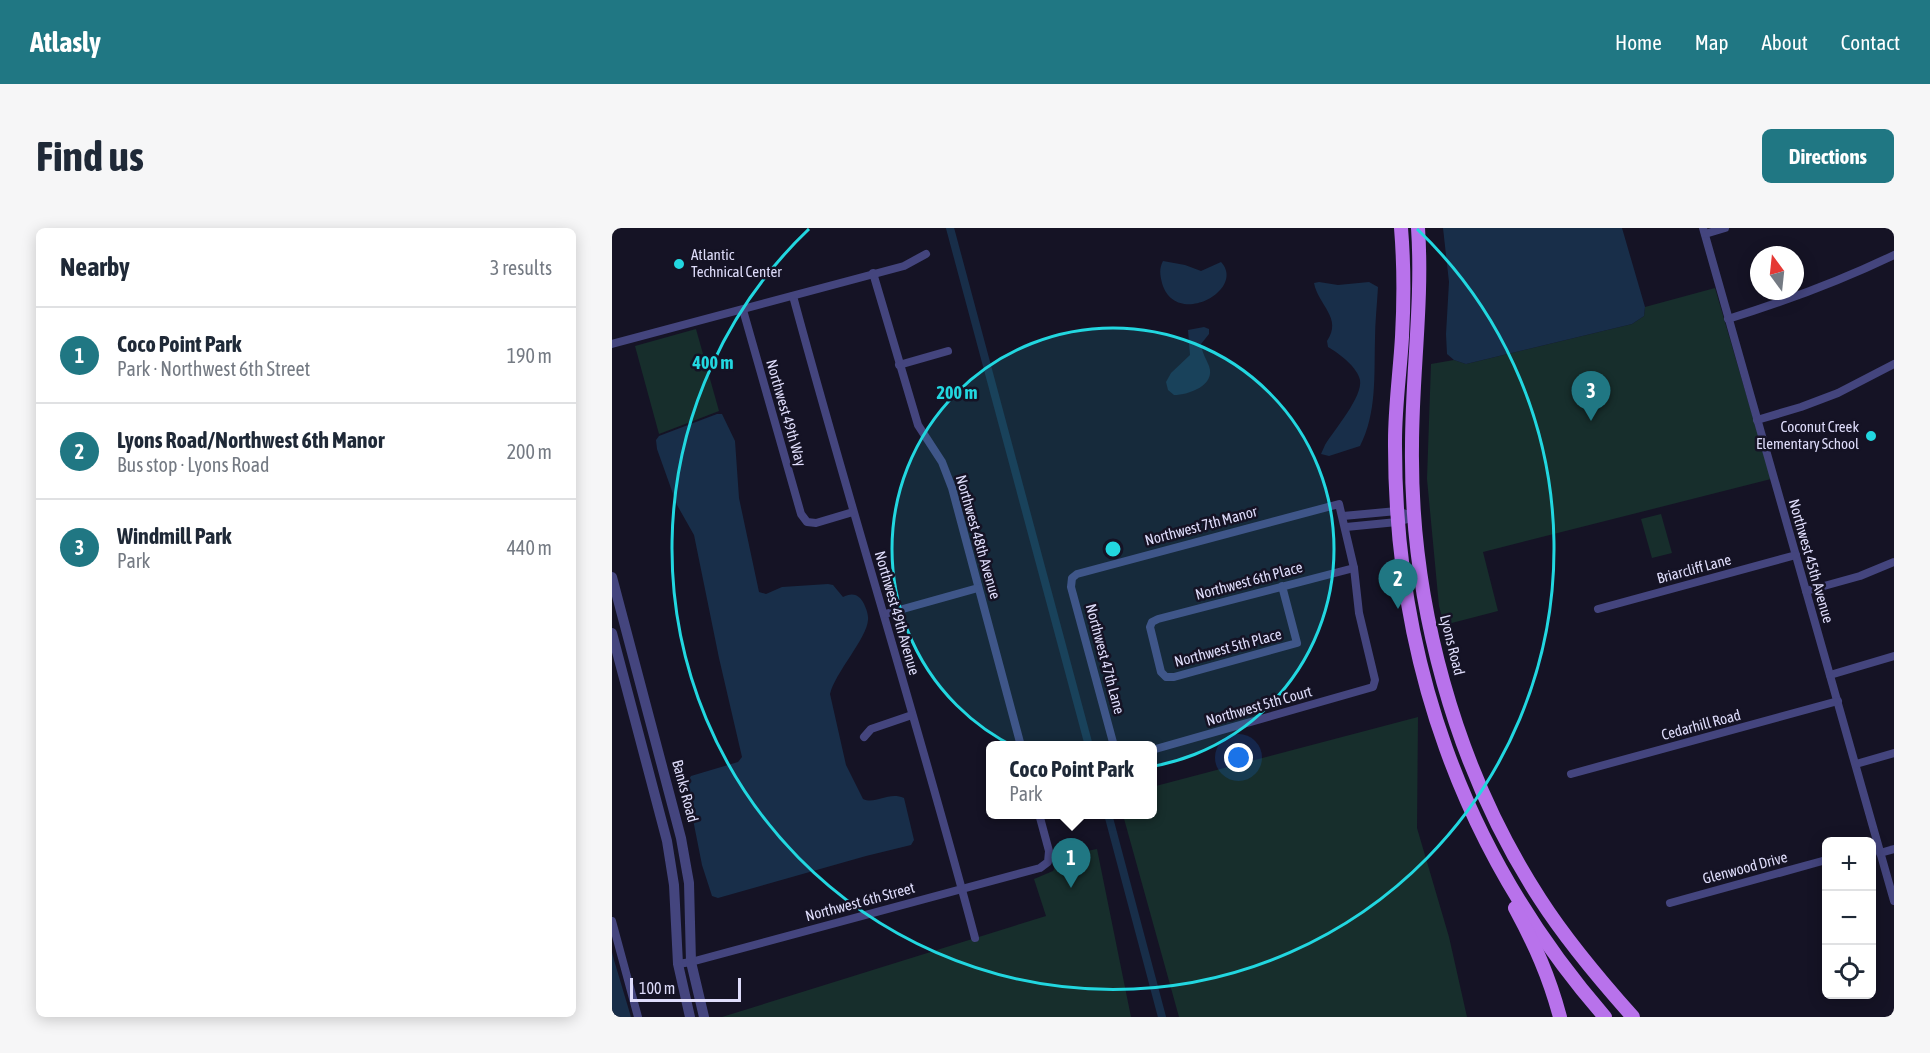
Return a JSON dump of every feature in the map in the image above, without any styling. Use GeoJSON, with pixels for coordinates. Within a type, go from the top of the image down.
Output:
{"type":"FeatureCollection","features":[{"type":"Feature","properties":{"kind":"main road"},"geometry":{"type":"LineString","coordinates":[[1401,228],[1402,334],[1395,441],[1397,516],[1407,600],[1423,676],[1442,739],[1485,841],[1516,896],[1556,956],[1605,1017]]}},
{"type":"Feature","properties":{"kind":"main road","name":"Lyons Road"},"geometry":{"type":"LineString","coordinates":[[1418,228],[1420,318],[1412,447],[1415,517],[1422,584],[1434,647],[1453,714],[1476,776],[1501,830],[1540,899],[1587,962],[1633,1017]]}},
{"type":"Feature","properties":{"kind":"main road"},"geometry":{"type":"LineString","coordinates":[[1468,804],[1469,827],[1535,946],[1550,982],[1560,1017]]}},
{"type":"Feature","properties":{"kind":"street"},"geometry":{"type":"LineString","coordinates":[[1704,231],[1725,228]]}},
{"type":"Feature","properties":{"kind":"street","name":"Northwest 45th Avenue"},"geometry":{"type":"LineString","coordinates":[[1704,231],[1856,764],[1873,837]]}},
{"type":"Feature","properties":{"kind":"street"},"geometry":{"type":"LineString","coordinates":[[612,344],[904,266],[926,254]]}},
{"type":"Feature","properties":{"kind":"street"},"geometry":{"type":"LineString","coordinates":[[1728,319],[1790,300],[1894,255]]}},
{"type":"Feature","properties":{"kind":"street","name":"Northwest 48th Avenue"},"geometry":{"type":"LineString","coordinates":[[873,273],[918,425],[942,462],[952,488],[1020,741]]}},
{"type":"Feature","properties":{"kind":"street","name":"Northwest 49th Avenue"},"geometry":{"type":"LineString","coordinates":[[793,296],[853,513],[940,804],[975,938]]}},
{"type":"Feature","properties":{"kind":"street","name":"Northwest 49th Way"},"geometry":{"type":"LineString","coordinates":[[743,309],[801,514],[807,522],[816,523],[853,513]]}},
{"type":"Feature","properties":{"kind":"street"},"geometry":{"type":"LineString","coordinates":[[899,365],[948,351]]}},
{"type":"Feature","properties":{"kind":"street"},"geometry":{"type":"LineString","coordinates":[[1757,420],[1838,393],[1894,364]]}},
{"type":"Feature","properties":{"kind":"street","name":"Northwest 7th Manor"},"geometry":{"type":"LineString","coordinates":[[1072,578],[1077,574],[1339,504],[1342,516]]}},
{"type":"Feature","properties":{"kind":"street"},"geometry":{"type":"LineString","coordinates":[[1354,568],[1342,516],[1415,517]]}},
{"type":"Feature","properties":{"kind":"street"},"geometry":{"type":"LineString","coordinates":[[1346,527],[1397,516]]}},
{"type":"Feature","properties":{"kind":"street","name":"Briarcliff Lane"},"geometry":{"type":"LineString","coordinates":[[1598,609],[1796,555]]}},
{"type":"Feature","properties":{"kind":"street"},"geometry":{"type":"LineString","coordinates":[[1806,591],[1860,576],[1894,562]]}},
{"type":"Feature","properties":{"kind":"street","name":"Northwest 6th Place"},"geometry":{"type":"LineString","coordinates":[[1166,677],[1161,672],[1150,627],[1152,622],[1354,568]]}},
{"type":"Feature","properties":{"kind":"street","name":"Northwest 5th Court"},"geometry":{"type":"LineString","coordinates":[[1157,749],[1373,687],[1375,680],[1359,613],[1354,568]]}},
{"type":"Feature","properties":{"kind":"street","name":"Banks Road"},"geometry":{"type":"LineString","coordinates":[[612,577],[681,838],[688,873],[691,962],[704,1017]]}},
{"type":"Feature","properties":{"kind":"street","name":"Northwest 47th Lane"},"geometry":{"type":"LineString","coordinates":[[1072,578],[1071,587],[1113,741]]}},
{"type":"Feature","properties":{"kind":"street","name":"Northwest 5th Place"},"geometry":{"type":"LineString","coordinates":[[1166,677],[1174,677],[1297,643],[1282,586]]}},
{"type":"Feature","properties":{"kind":"street"},"geometry":{"type":"LineString","coordinates":[[885,614],[978,588]]}},
{"type":"Feature","properties":{"kind":"street","name":"Banks Road"},"geometry":{"type":"LineString","coordinates":[[612,633],[667,841],[675,885],[678,964],[690,1017]]}},
{"type":"Feature","properties":{"kind":"street"},"geometry":{"type":"LineString","coordinates":[[1830,675],[1894,656]]}},
{"type":"Feature","properties":{"kind":"street","name":"Cedarhill Road"},"geometry":{"type":"LineString","coordinates":[[1571,774],[1838,701]]}},
{"type":"Feature","properties":{"kind":"street"},"geometry":{"type":"LineString","coordinates":[[864,737],[871,729],[912,716]]}},
{"type":"Feature","properties":{"kind":"street"},"geometry":{"type":"LineString","coordinates":[[1856,764],[1894,753]]}},
{"type":"Feature","properties":{"kind":"street"},"geometry":{"type":"LineString","coordinates":[[657,802],[667,805],[679,852],[688,873]]}},
{"type":"Feature","properties":{"kind":"street","name":"Northwest 6th Street"},"geometry":{"type":"LineString","coordinates":[[678,964],[1040,868],[1048,862],[1049,851],[1040,819]]}},
{"type":"Feature","properties":{"kind":"street"},"geometry":{"type":"LineString","coordinates":[[1876,849],[1894,849]]}},
{"type":"Feature","properties":{"kind":"street","name":"Northwest 45th Avenue"},"geometry":{"type":"LineString","coordinates":[[1876,849],[1894,901]]}},
{"type":"Feature","properties":{"kind":"street","name":"Glenwood Drive"},"geometry":{"type":"LineString","coordinates":[[1670,903],[1822,861]]}},
{"type":"Feature","properties":{"kind":"street"},"geometry":{"type":"LineString","coordinates":[[612,921],[638,1017]]}},
{"type":"Feature","properties":{"kind":"green space"},"geometry":{"type":"Polygon","coordinates":[[[1715,288],[1771,479],[1483,552],[1498,611],[1444,625],[1439,606],[1427,479],[1431,364],[1454,360],[1466,364],[1632,324],[1644,316],[1645,307],[1715,288]]]}},
{"type":"Feature","properties":{"kind":"green space"},"geometry":{"type":"Polygon","coordinates":[[[696,329],[719,411],[659,434],[635,346],[696,329]]]}},
{"type":"Feature","properties":{"kind":"green space"},"geometry":{"type":"Polygon","coordinates":[[[1661,514],[1672,553],[1652,558],[1641,519],[1661,514]]]}},
{"type":"Feature","properties":{"kind":"green space"},"geometry":{"type":"Polygon","coordinates":[[[1418,717],[1417,828],[1449,937],[1467,1017],[1179,1017],[1124,819],[1157,819],[1157,786],[1418,717]]]}},
{"type":"Feature","properties":{"kind":"green space"},"geometry":{"type":"Polygon","coordinates":[[[1097,849],[1131,1017],[722,1017],[1046,916],[1034,879],[1053,871],[1061,856],[1097,849]]]}},
{"type":"Feature","properties":{"kind":"water"},"geometry":{"type":"Polygon","coordinates":[[[1443,228],[1622,228],[1645,307],[1644,316],[1632,324],[1466,364],[1454,360],[1447,354],[1449,282],[1443,228]]]}},
{"type":"Feature","properties":{"kind":"water"},"geometry":{"type":"Polygon","coordinates":[[[1163,261],[1201,271],[1221,262],[1226,273],[1225,284],[1206,300],[1193,304],[1180,303],[1169,296],[1162,283],[1160,272],[1163,261]]]}},
{"type":"Feature","properties":{"kind":"water"},"geometry":{"type":"Polygon","coordinates":[[[1369,282],[1378,287],[1374,394],[1369,420],[1360,446],[1329,456],[1321,454],[1353,404],[1360,387],[1360,380],[1352,366],[1328,347],[1327,341],[1332,325],[1331,318],[1316,291],[1314,283],[1338,285],[1369,282]]]}},
{"type":"Feature","properties":{"kind":"water"},"geometry":{"type":"Polygon","coordinates":[[[1204,327],[1209,329],[1209,334],[1201,344],[1209,366],[1209,379],[1194,391],[1174,395],[1168,390],[1166,382],[1171,373],[1190,355],[1188,330],[1204,327]]]}},
{"type":"Feature","properties":{"kind":"water"},"geometry":{"type":"Polygon","coordinates":[[[722,414],[735,441],[739,498],[759,592],[766,594],[782,587],[828,584],[833,585],[843,597],[852,594],[858,596],[865,605],[868,617],[866,627],[830,694],[846,765],[863,799],[873,800],[893,796],[904,798],[914,840],[911,845],[718,898],[712,896],[702,865],[686,784],[691,776],[738,762],[742,757],[694,535],[677,505],[657,449],[656,440],[659,436],[722,414]]]}},
{"type":"Feature","properties":{"kind":"water"},"geometry":{"type":"Polygon","coordinates":[[[612,952],[614,960],[631,1017],[612,1017],[612,952]]]}},
{"type":"Feature","properties":{"kind":"waterway"},"geometry":{"type":"LineString","coordinates":[[950,228],[1088,741]]}},
{"type":"Feature","properties":{"kind":"waterway"},"geometry":{"type":"LineString","coordinates":[[1109,819],[1162,1017]]}},
{"type":"Feature","properties":{"kind":"place","name":"Atlantic Technical Center"},"geometry":{"type":"Point","coordinates":[679,264]}},
{"type":"Feature","properties":{"kind":"place","name":"Windmill Park"},"geometry":{"type":"Point","coordinates":[1591,421]}},
{"type":"Feature","properties":{"kind":"place","name":"Coconut Creek Elementary School"},"geometry":{"type":"Point","coordinates":[1871,436]}},
{"type":"Feature","properties":{"kind":"place","name":"Lyons Road/Northwest 6th Manor"},"geometry":{"type":"Point","coordinates":[1398,609]}},
{"type":"Feature","properties":{"kind":"place","name":"Coco Point Park"},"geometry":{"type":"Point","coordinates":[1071,888]}}]}
